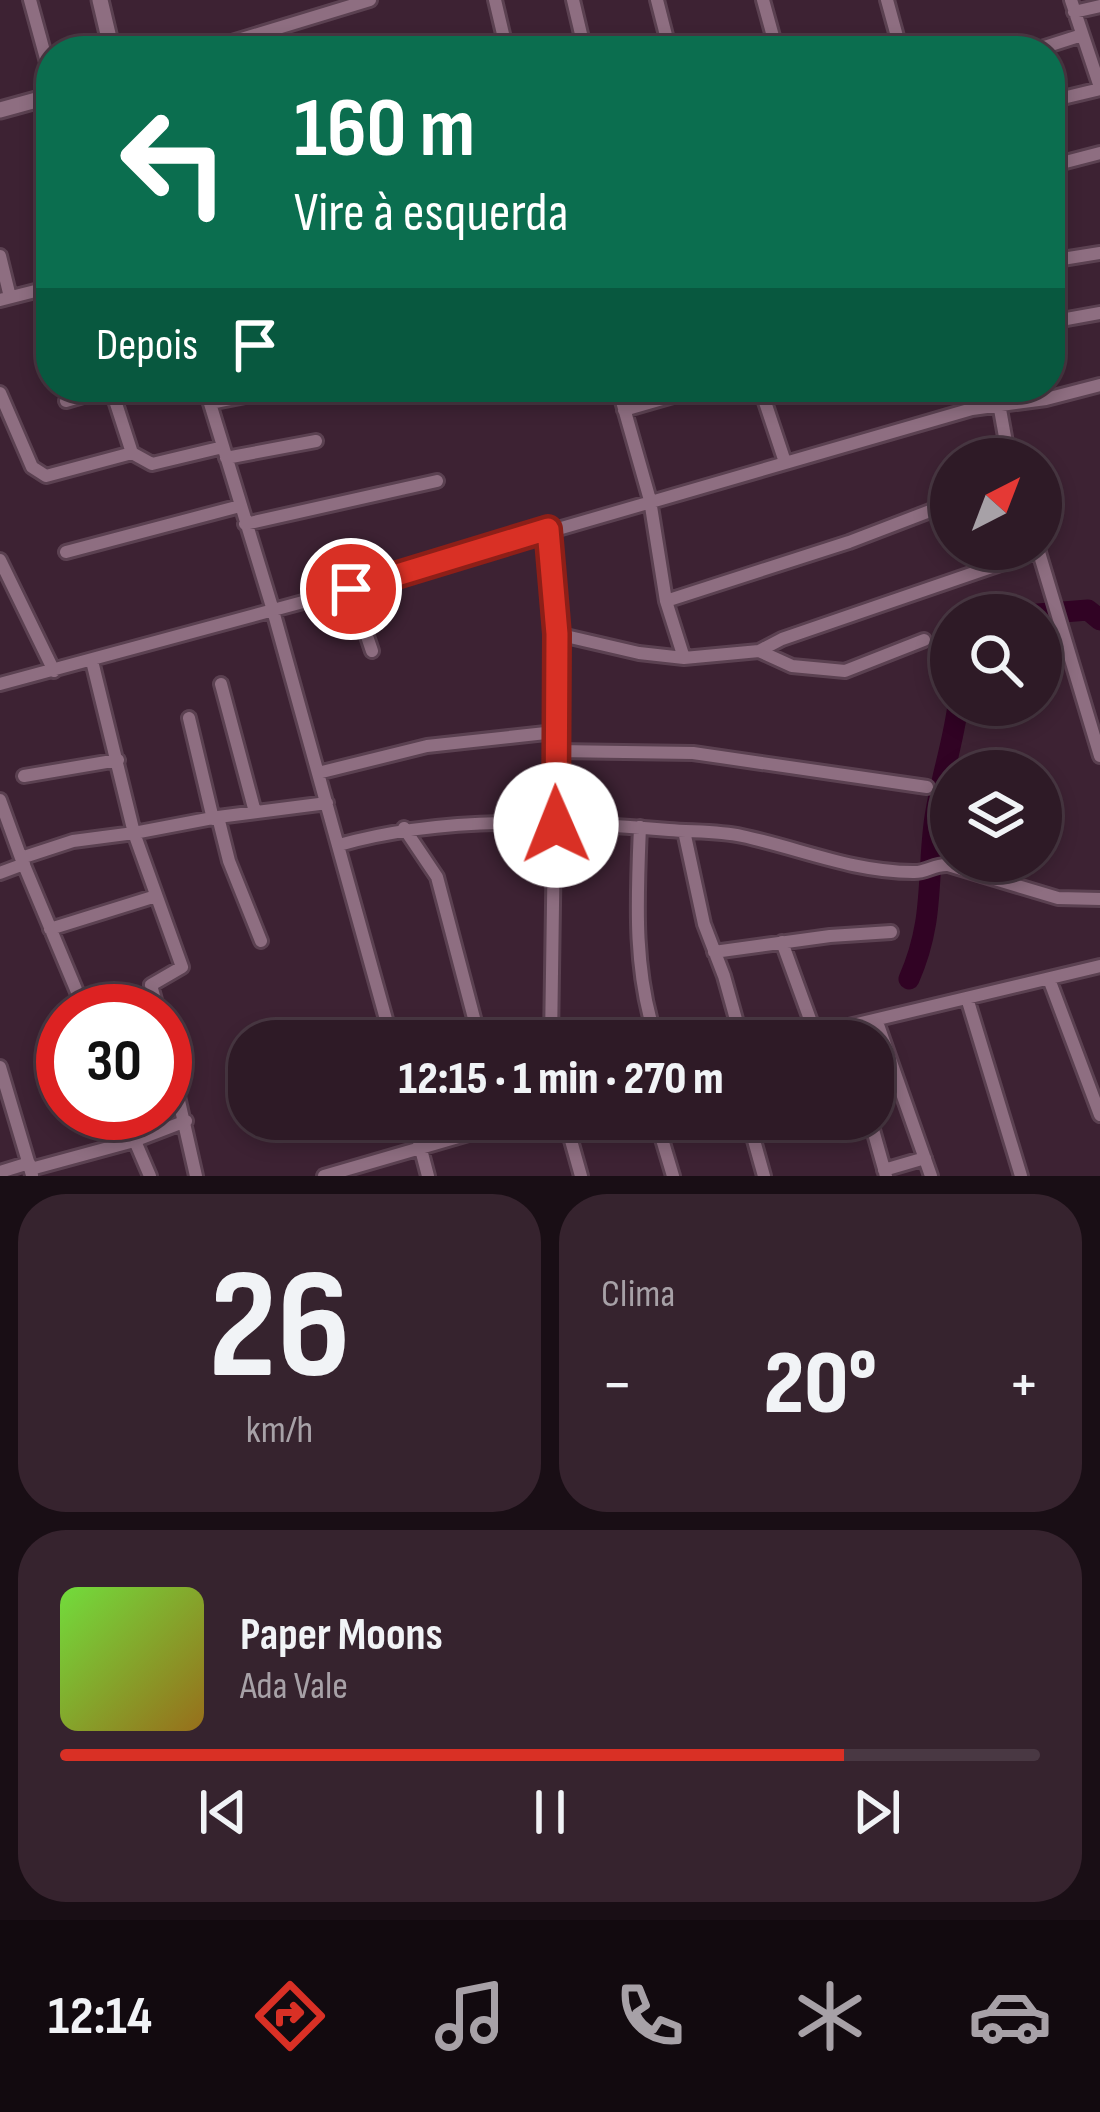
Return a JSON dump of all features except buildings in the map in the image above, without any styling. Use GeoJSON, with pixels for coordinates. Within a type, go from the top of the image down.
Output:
{"type":"FeatureCollection","features":[{"type":"Feature","properties":{"kind":"street"},"geometry":{"type":"LineString","coordinates":[[30,0],[40,36]]}},
{"type":"Feature","properties":{"kind":"street"},"geometry":{"type":"LineString","coordinates":[[100,0],[108,36]]}},
{"type":"Feature","properties":{"kind":"street"},"geometry":{"type":"LineString","coordinates":[[251,36],[370,0]]}},
{"type":"Feature","properties":{"kind":"street"},"geometry":{"type":"LineString","coordinates":[[495,0],[503,36]]}},
{"type":"Feature","properties":{"kind":"street"},"geometry":{"type":"LineString","coordinates":[[573,0],[582,36]]}},
{"type":"Feature","properties":{"kind":"street"},"geometry":{"type":"LineString","coordinates":[[657,0],[666,36]]}},
{"type":"Feature","properties":{"kind":"street"},"geometry":{"type":"LineString","coordinates":[[763,0],[773,36]]}},
{"type":"Feature","properties":{"kind":"street"},"geometry":{"type":"LineString","coordinates":[[890,0],[898,36]]}},
{"type":"Feature","properties":{"kind":"street"},"geometry":{"type":"LineString","coordinates":[[1065,97],[1100,88],[1072,6],[1100,6]]}},
{"type":"Feature","properties":{"kind":"street"},"geometry":{"type":"LineString","coordinates":[[1065,40],[1082,35]]}},
{"type":"Feature","properties":{"kind":"street"},"geometry":{"type":"LineString","coordinates":[[0,110],[36,100]]}},
{"type":"Feature","properties":{"kind":"street"},"geometry":{"type":"LineString","coordinates":[[1065,162],[1100,153]]}},
{"type":"Feature","properties":{"kind":"street"},"geometry":{"type":"LineString","coordinates":[[1065,259],[1100,253]]}},
{"type":"Feature","properties":{"kind":"street"},"geometry":{"type":"LineString","coordinates":[[0,256],[5,299],[36,291]]}},
{"type":"Feature","properties":{"kind":"street"},"geometry":{"type":"LineString","coordinates":[[1065,320],[1100,314]]}},
{"type":"Feature","properties":{"kind":"street"},"geometry":{"type":"LineString","coordinates":[[1065,394],[1100,385]]}},
{"type":"Feature","properties":{"kind":"street"},"geometry":{"type":"LineString","coordinates":[[0,398],[38,473],[53,476],[132,453]]}},
{"type":"Feature","properties":{"kind":"street"},"geometry":{"type":"LineString","coordinates":[[117,402],[132,453],[152,464],[316,441]]}},
{"type":"Feature","properties":{"kind":"street"},"geometry":{"type":"LineString","coordinates":[[215,402],[210,403],[386,1020]]}},
{"type":"Feature","properties":{"kind":"street"},"geometry":{"type":"LineString","coordinates":[[622,402],[650,500],[666,601],[684,658]]}},
{"type":"Feature","properties":{"kind":"street"},"geometry":{"type":"LineString","coordinates":[[624,410],[652,402]]}},
{"type":"Feature","properties":{"kind":"street"},"geometry":{"type":"LineString","coordinates":[[765,402],[785,462]]}},
{"type":"Feature","properties":{"kind":"street"},"geometry":{"type":"LineString","coordinates":[[0,684],[351,589],[1000,402],[1006,438]]}},
{"type":"Feature","properties":{"kind":"street"},"geometry":{"type":"LineString","coordinates":[[245,524],[437,481]]}},
{"type":"Feature","properties":{"kind":"street"},"geometry":{"type":"LineString","coordinates":[[66,552],[240,506]]}},
{"type":"Feature","properties":{"kind":"street"},"geometry":{"type":"LineString","coordinates":[[666,601],[849,542],[930,510]]}},
{"type":"Feature","properties":{"kind":"street"},"geometry":{"type":"LineString","coordinates":[[548,529],[557,634],[551,1020]]}},
{"type":"Feature","properties":{"kind":"street"},"geometry":{"type":"LineString","coordinates":[[0,560],[55,670]]}},
{"type":"Feature","properties":{"kind":"street"},"geometry":{"type":"LineString","coordinates":[[557,634],[684,658],[759,652],[782,639],[980,570]]}},
{"type":"Feature","properties":{"kind":"street"},"geometry":{"type":"LineString","coordinates":[[1044,570],[1100,755]]}},
{"type":"Feature","properties":{"kind":"street"},"geometry":{"type":"LineString","coordinates":[[351,589],[372,651]]}},
{"type":"Feature","properties":{"kind":"street"},"geometry":{"type":"LineString","coordinates":[[0,598],[16,592]]}},
{"type":"Feature","properties":{"kind":"street"},"geometry":{"type":"LineString","coordinates":[[759,652],[792,666],[845,670],[924,640]]}},
{"type":"Feature","properties":{"kind":"street"},"geometry":{"type":"LineString","coordinates":[[92,661],[134,833],[182,967],[155,984]]}},
{"type":"Feature","properties":{"kind":"street"},"geometry":{"type":"LineString","coordinates":[[221,684],[255,812]]}},
{"type":"Feature","properties":{"kind":"street"},"geometry":{"type":"LineString","coordinates":[[189,718],[215,818],[261,940]]}},
{"type":"Feature","properties":{"kind":"street"},"geometry":{"type":"LineString","coordinates":[[319,772],[427,746],[555,732]]}},
{"type":"Feature","properties":{"kind":"street"},"geometry":{"type":"LineString","coordinates":[[556,751],[693,753],[927,787]]}},
{"type":"Feature","properties":{"kind":"street"},"geometry":{"type":"LineString","coordinates":[[24,776],[118,760]]}},
{"type":"Feature","properties":{"kind":"street"},"geometry":{"type":"LineString","coordinates":[[0,800],[73,984]]}},
{"type":"Feature","properties":{"kind":"street"},"geometry":{"type":"LineString","coordinates":[[0,874],[73,841],[327,803]]}},
{"type":"Feature","properties":{"kind":"street"},"geometry":{"type":"LineString","coordinates":[[640,827],[639,950],[651,1020]]}},
{"type":"Feature","properties":{"kind":"street"},"geometry":{"type":"LineString","coordinates":[[338,844],[404,828],[640,827],[740,835],[876,870],[917,873],[932,865],[948,865],[1058,898],[1100,899]]}},
{"type":"Feature","properties":{"kind":"street"},"geometry":{"type":"LineString","coordinates":[[404,828],[436,877],[474,1020]]}},
{"type":"Feature","properties":{"kind":"street"},"geometry":{"type":"LineString","coordinates":[[684,831],[735,1020]]}},
{"type":"Feature","properties":{"kind":"street"},"geometry":{"type":"LineString","coordinates":[[50,929],[156,896]]}},
{"type":"Feature","properties":{"kind":"street"},"geometry":{"type":"LineString","coordinates":[[714,952],[891,932]]}},
{"type":"Feature","properties":{"kind":"street"},"geometry":{"type":"LineString","coordinates":[[782,942],[809,1020]]}},
{"type":"Feature","properties":{"kind":"street"},"geometry":{"type":"LineString","coordinates":[[885,1020],[1100,966]]}},
{"type":"Feature","properties":{"kind":"street"},"geometry":{"type":"LineString","coordinates":[[1049,979],[1100,1115]]}},
{"type":"Feature","properties":{"kind":"street"},"geometry":{"type":"LineString","coordinates":[[968,998],[1022,1176]]}},
{"type":"Feature","properties":{"kind":"street"},"geometry":{"type":"LineString","coordinates":[[0,1067],[31,1169]]}},
{"type":"Feature","properties":{"kind":"street"},"geometry":{"type":"LineString","coordinates":[[894,1070],[931,1176]]}},
{"type":"Feature","properties":{"kind":"street"},"geometry":{"type":"LineString","coordinates":[[0,1127],[16,1123]]}},
{"type":"Feature","properties":{"kind":"street"},"geometry":{"type":"LineString","coordinates":[[189,1140],[196,1176]]}},
{"type":"Feature","properties":{"kind":"street"},"geometry":{"type":"LineString","coordinates":[[418,1140],[428,1176]]}},
{"type":"Feature","properties":{"kind":"street"},"geometry":{"type":"LineString","coordinates":[[332,1175],[440,1140]]}},
{"type":"Feature","properties":{"kind":"street"},"geometry":{"type":"LineString","coordinates":[[571,1140],[581,1176]]}},
{"type":"Feature","properties":{"kind":"street"},"geometry":{"type":"LineString","coordinates":[[662,1140],[673,1176]]}},
{"type":"Feature","properties":{"kind":"street"},"geometry":{"type":"LineString","coordinates":[[754,1140],[764,1176]]}},
{"type":"Feature","properties":{"kind":"street"},"geometry":{"type":"LineString","coordinates":[[876,1140],[885,1173],[925,1158]]}},
{"type":"Feature","properties":{"kind":"street"},"geometry":{"type":"LineString","coordinates":[[0,1172],[31,1169],[134,1141],[150,1176]]}},
{"type":"Feature","properties":{"kind":"waterway"},"geometry":{"type":"LineString","coordinates":[[1062,612],[1088,610],[1100,620]]}},
{"type":"Feature","properties":{"kind":"waterway"},"geometry":{"type":"LineString","coordinates":[[909,979],[926,920],[934,824],[954,726]]}},
{"type":"Feature","properties":{"kind":"route"},"geometry":{"type":"LineString","coordinates":[[351,589],[548,529],[557,634],[556,825]]}}]}
